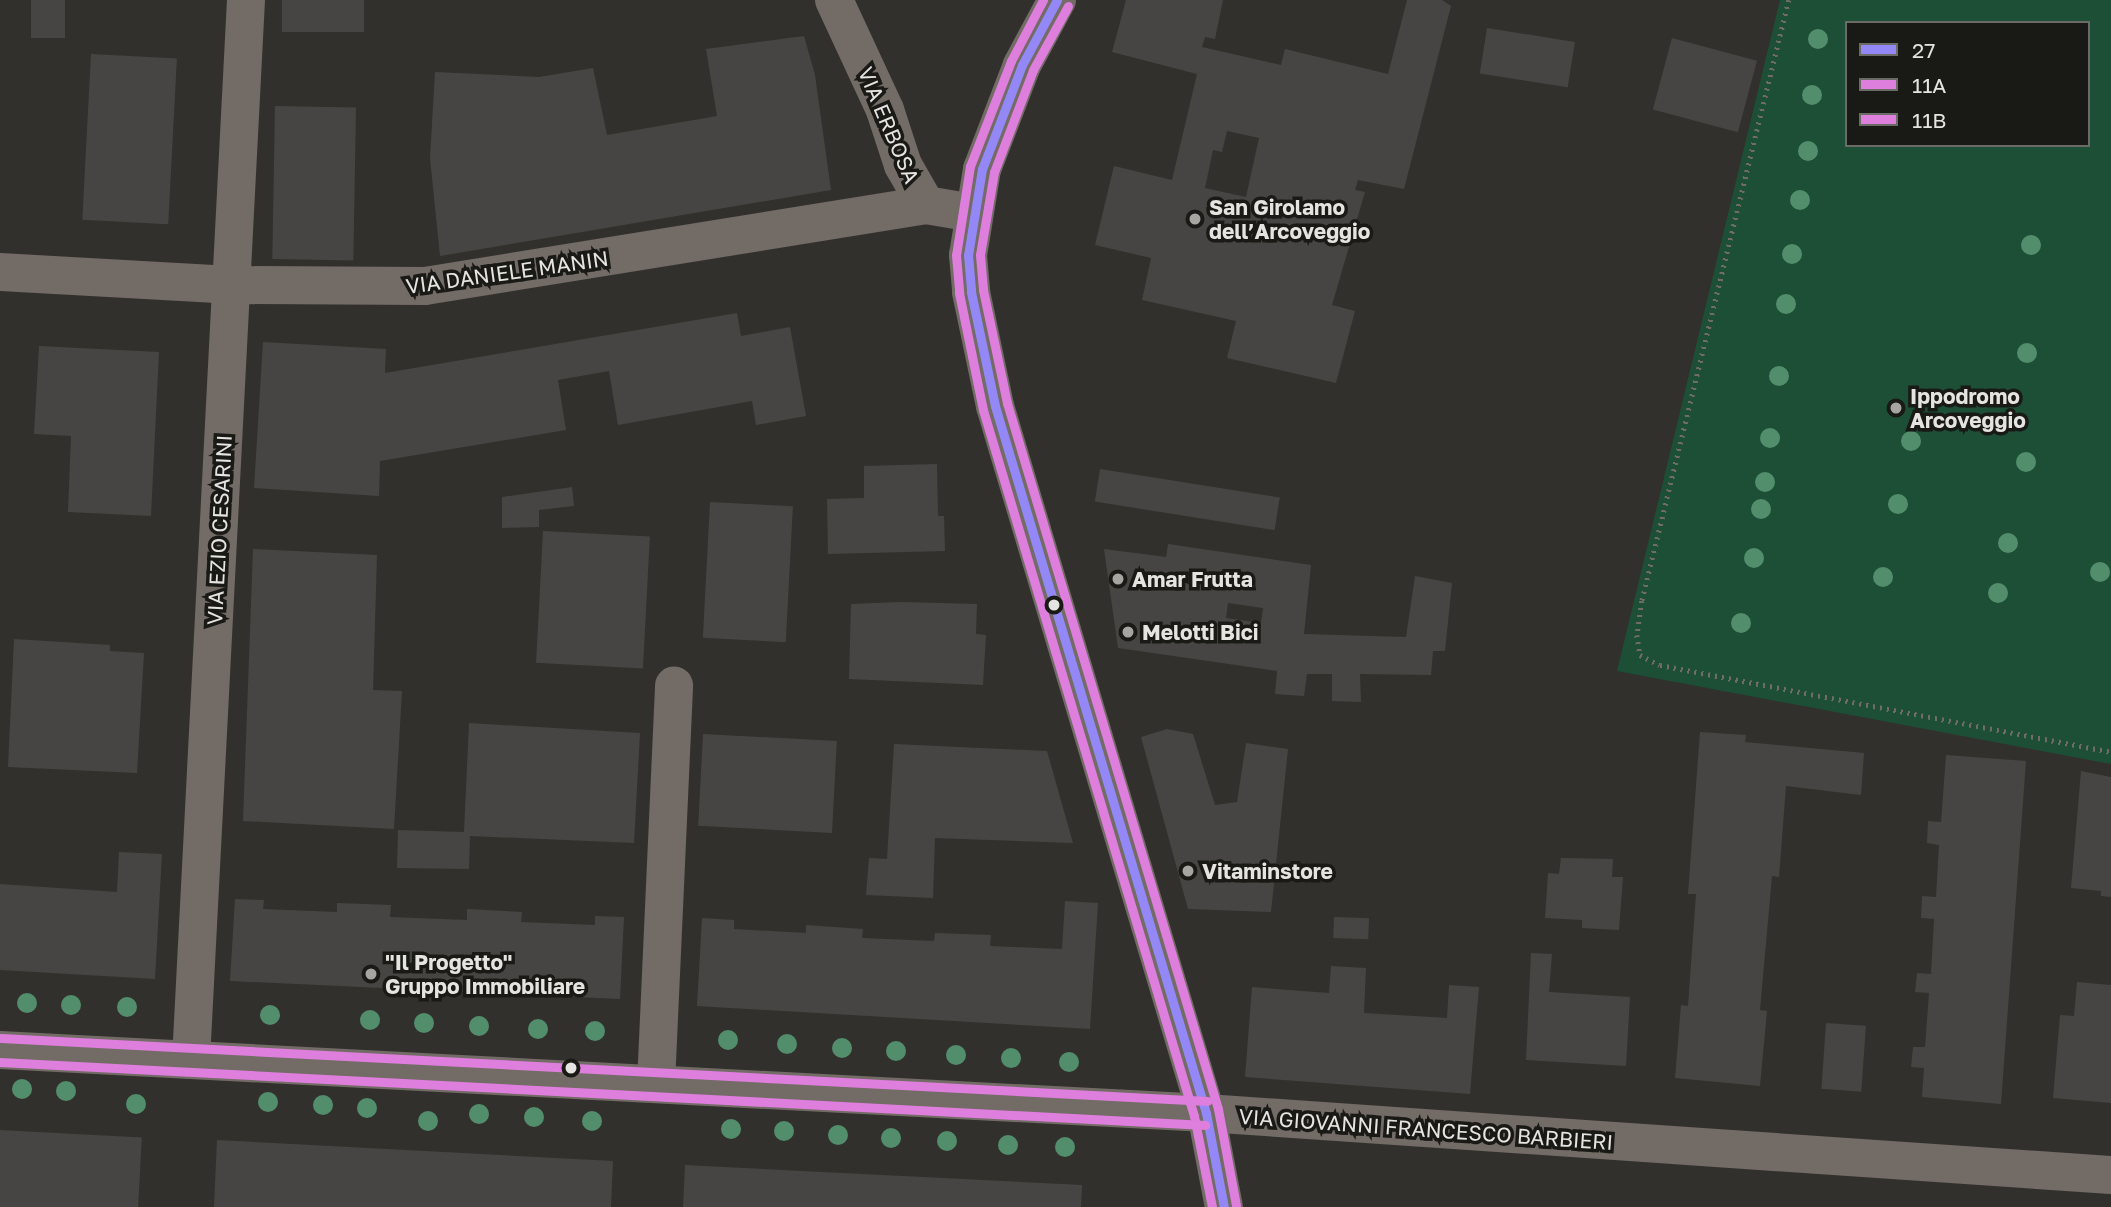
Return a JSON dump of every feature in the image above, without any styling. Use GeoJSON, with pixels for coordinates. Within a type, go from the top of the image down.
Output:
{"type":"FeatureCollection","features":[{"type":"Feature","properties":{"kind":"street","name":"VIA EZIO CESARINI"},"geometry":{"type":"LineString","coordinates":[[191,1060],[246,0]]}},
{"type":"Feature","properties":{"kind":"street","name":"VIA ERBOSA"},"geometry":{"type":"LineString","coordinates":[[834,0],[885,110],[903,165],[926,205],[973,214]]}},
{"type":"Feature","properties":{"kind":"street"},"geometry":{"type":"LineString","coordinates":[[1057,0],[1001,116],[973,214],[971,292],[995,406],[1206,1114],[1224,1207]]}},
{"type":"Feature","properties":{"kind":"street","name":"VIA DANIELE MANIN"},"geometry":{"type":"LineString","coordinates":[[0,272],[231,285],[425,286],[926,205]]}},
{"type":"Feature","properties":{"kind":"street"},"geometry":{"type":"LineString","coordinates":[[656,1084],[674,685]]}},
{"type":"Feature","properties":{"kind":"street","name":"VIA GIOVANNI FRANCESCO BARBIERI"},"geometry":{"type":"LineString","coordinates":[[0,1050],[1206,1114],[2111,1175]]}},
{"type":"Feature","properties":{"kind":"path"},"geometry":{"type":"LineString","coordinates":[[1789,0],[1642,601],[1637,635],[1640,654],[1660,665],[2111,752]]}},
{"type":"Feature","properties":{"kind":"green space","name":"Ippodromo Arcoveggio"},"geometry":{"type":"Polygon","coordinates":[[[1780,0],[2111,0],[2111,764],[1617,671],[1780,0]]]}},
{"type":"Feature","properties":{"kind":"building"},"geometry":{"type":"Polygon","coordinates":[[[31,0],[65,0],[65,38],[31,38],[31,0]]]}},
{"type":"Feature","properties":{"kind":"building"},"geometry":{"type":"Polygon","coordinates":[[[282,0],[364,0],[364,32],[282,32],[282,0]]]}},
{"type":"Feature","properties":{"kind":"building"},"geometry":{"type":"Polygon","coordinates":[[[1126,0],[1223,0],[1215,39],[1205,37],[1202,47],[1281,65],[1285,49],[1388,74],[1407,0],[1442,0],[1451,6],[1404,189],[1358,180],[1355,190],[1365,192],[1332,305],[1355,311],[1336,383],[1227,358],[1236,321],[1142,300],[1151,258],[1095,245],[1114,166],[1172,180],[1197,74],[1112,52],[1126,0]],[[1227,131],[1222,152],[1213,150],[1205,188],[1246,197],[1259,138],[1227,131]]]}},
{"type":"Feature","properties":{"kind":"building"},"geometry":{"type":"Polygon","coordinates":[[[1487,28],[1575,42],[1568,87],[1480,73],[1487,28]]]}},
{"type":"Feature","properties":{"kind":"building"},"geometry":{"type":"Polygon","coordinates":[[[804,36],[815,75],[831,190],[440,256],[430,158],[435,72],[539,77],[593,68],[607,135],[717,116],[706,49],[804,36]]]}},
{"type":"Feature","properties":{"kind":"building"},"geometry":{"type":"Polygon","coordinates":[[[1672,38],[1757,61],[1738,132],[1653,109],[1672,38]]]}},
{"type":"Feature","properties":{"kind":"building"},"geometry":{"type":"Polygon","coordinates":[[[91,54],[177,59],[168,224],[82,220],[91,54]]]}},
{"type":"Feature","properties":{"kind":"building"},"geometry":{"type":"Polygon","coordinates":[[[275,106],[356,107],[353,260],[272,259],[275,106]]]}},
{"type":"Feature","properties":{"kind":"building"},"geometry":{"type":"Polygon","coordinates":[[[737,313],[741,336],[790,327],[806,416],[756,425],[752,401],[618,425],[609,371],[558,380],[566,430],[380,461],[379,496],[254,488],[263,342],[386,349],[385,373],[737,313]]]}},
{"type":"Feature","properties":{"kind":"building"},"geometry":{"type":"Polygon","coordinates":[[[39,346],[159,352],[151,516],[68,512],[71,436],[34,434],[39,346]]]}},
{"type":"Feature","properties":{"kind":"building"},"geometry":{"type":"Polygon","coordinates":[[[937,464],[938,516],[944,516],[945,551],[828,554],[827,499],[864,498],[864,466],[937,464]]]}},
{"type":"Feature","properties":{"kind":"building"},"geometry":{"type":"Polygon","coordinates":[[[1100,469],[1280,497],[1275,530],[1095,502],[1100,469]]]}},
{"type":"Feature","properties":{"kind":"building"},"geometry":{"type":"Polygon","coordinates":[[[572,487],[574,506],[539,510],[539,527],[502,528],[502,497],[572,487]]]}},
{"type":"Feature","properties":{"kind":"building"},"geometry":{"type":"Polygon","coordinates":[[[710,502],[793,506],[786,642],[703,638],[710,502]]]}},
{"type":"Feature","properties":{"kind":"building"},"geometry":{"type":"Polygon","coordinates":[[[543,531],[650,537],[643,668],[536,663],[543,531]]]}},
{"type":"Feature","properties":{"kind":"building"},"geometry":{"type":"Polygon","coordinates":[[[1168,544],[1311,565],[1304,634],[1406,637],[1415,576],[1452,583],[1445,651],[1433,651],[1431,675],[1360,674],[1361,702],[1332,701],[1332,674],[1307,674],[1304,696],[1275,694],[1277,671],[1118,648],[1104,549],[1166,557],[1168,544]],[[1228,603],[1226,618],[1261,623],[1263,608],[1228,603]]]}},
{"type":"Feature","properties":{"kind":"building"},"geometry":{"type":"Polygon","coordinates":[[[253,549],[377,555],[373,690],[402,691],[394,829],[243,821],[253,549]]]}},
{"type":"Feature","properties":{"kind":"building"},"geometry":{"type":"Polygon","coordinates":[[[851,604],[977,604],[976,634],[986,635],[983,685],[849,679],[851,604]]]}},
{"type":"Feature","properties":{"kind":"building"},"geometry":{"type":"Polygon","coordinates":[[[14,639],[110,645],[110,651],[144,653],[137,773],[8,767],[14,639]]]}},
{"type":"Feature","properties":{"kind":"building"},"geometry":{"type":"Polygon","coordinates":[[[469,723],[640,733],[634,843],[470,836],[469,869],[397,868],[398,830],[464,832],[469,723]]]}},
{"type":"Feature","properties":{"kind":"building"},"geometry":{"type":"Polygon","coordinates":[[[1167,729],[1193,734],[1215,805],[1237,802],[1246,743],[1288,749],[1271,912],[1188,909],[1141,737],[1167,729]]]}},
{"type":"Feature","properties":{"kind":"building"},"geometry":{"type":"Polygon","coordinates":[[[1700,732],[1746,735],[1745,742],[1864,753],[1861,795],[1786,786],[1779,877],[1772,876],[1760,1010],[1767,1011],[1760,1086],[1675,1078],[1681,1005],[1688,1006],[1696,894],[1688,894],[1700,732]]]}},
{"type":"Feature","properties":{"kind":"building"},"geometry":{"type":"Polygon","coordinates":[[[703,734],[837,741],[832,833],[698,826],[703,734]]]}},
{"type":"Feature","properties":{"kind":"building"},"geometry":{"type":"Polygon","coordinates":[[[894,744],[1047,751],[1073,843],[935,838],[933,898],[866,895],[869,858],[887,859],[894,744]]]}},
{"type":"Feature","properties":{"kind":"building"},"geometry":{"type":"Polygon","coordinates":[[[1946,755],[2026,761],[2001,1104],[1922,1097],[1924,1068],[1911,1067],[1913,1047],[1925,1047],[1929,993],[1915,992],[1917,973],[1931,974],[1934,919],[1921,918],[1922,896],[1936,897],[1939,845],[1927,843],[1928,821],[1941,822],[1946,755]]]}},
{"type":"Feature","properties":{"kind":"building"},"geometry":{"type":"Polygon","coordinates":[[[2081,771],[2111,777],[2111,897],[2101,896],[2101,891],[2071,888],[2081,771]]]}},
{"type":"Feature","properties":{"kind":"building"},"geometry":{"type":"Polygon","coordinates":[[[119,852],[162,854],[155,979],[0,970],[0,884],[117,892],[119,852]]]}},
{"type":"Feature","properties":{"kind":"building"},"geometry":{"type":"Polygon","coordinates":[[[1561,858],[1613,859],[1612,877],[1623,877],[1619,930],[1582,928],[1582,920],[1545,918],[1548,873],[1559,874],[1561,858]]]}},
{"type":"Feature","properties":{"kind":"building"},"geometry":{"type":"Polygon","coordinates":[[[235,899],[264,900],[263,909],[337,912],[337,903],[391,905],[390,917],[467,920],[467,909],[522,912],[521,922],[595,925],[595,916],[624,917],[620,999],[230,981],[235,899]]]}},
{"type":"Feature","properties":{"kind":"building"},"geometry":{"type":"Polygon","coordinates":[[[1065,901],[1098,903],[1090,1029],[697,1006],[702,918],[734,920],[734,929],[806,933],[806,925],[863,929],[862,938],[934,941],[935,933],[991,935],[990,946],[1062,949],[1065,901]]]}},
{"type":"Feature","properties":{"kind":"building"},"geometry":{"type":"Polygon","coordinates":[[[1334,917],[1369,918],[1368,939],[1333,938],[1334,917]]]}},
{"type":"Feature","properties":{"kind":"building"},"geometry":{"type":"Polygon","coordinates":[[[1531,953],[1552,954],[1549,992],[1630,997],[1626,1066],[1526,1060],[1531,953]]]}},
{"type":"Feature","properties":{"kind":"building"},"geometry":{"type":"Polygon","coordinates":[[[1331,966],[1366,968],[1364,1013],[1447,1018],[1449,985],[1479,987],[1470,1094],[1245,1077],[1252,987],[1329,993],[1331,966]]]}},
{"type":"Feature","properties":{"kind":"building"},"geometry":{"type":"Polygon","coordinates":[[[2077,982],[2111,985],[2111,1103],[2053,1098],[2060,1015],[2074,1016],[2077,982]]]}},
{"type":"Feature","properties":{"kind":"building"},"geometry":{"type":"Polygon","coordinates":[[[1826,1023],[1866,1026],[1861,1092],[1821,1089],[1826,1023]]]}},
{"type":"Feature","properties":{"kind":"building"},"geometry":{"type":"Polygon","coordinates":[[[0,1130],[142,1137],[138,1207],[0,1207],[0,1130]]]}},
{"type":"Feature","properties":{"kind":"building"},"geometry":{"type":"Polygon","coordinates":[[[217,1140],[613,1161],[611,1207],[214,1207],[217,1140]]]}},
{"type":"Feature","properties":{"kind":"building"},"geometry":{"type":"Polygon","coordinates":[[[685,1165],[1082,1185],[1081,1207],[683,1207],[685,1165]]]}},
{"type":"Feature","properties":{"kind":"transit line","name":"11A"},"geometry":{"type":"LineString","coordinates":[[1043,0],[1011,61],[970,166],[956,255],[959,293],[983,410],[1194,1116],[1212,1207]]}},
{"type":"Feature","properties":{"kind":"transit line","name":"27"},"geometry":{"type":"LineString","coordinates":[[1057,0],[1022,65],[982,169],[968,255],[971,292],[995,406],[1206,1113],[1224,1207]]}},
{"type":"Feature","properties":{"kind":"transit line","name":"11B"},"geometry":{"type":"LineString","coordinates":[[1068,6],[1033,70],[994,172],[980,255],[983,290],[1007,403],[1218,1109],[1236,1205]]}},
{"type":"Feature","properties":{"kind":"transit line","name":"11B"},"geometry":{"type":"LineString","coordinates":[[1,1038],[1207,1101]]}},
{"type":"Feature","properties":{"kind":"transit line","name":"11A"},"geometry":{"type":"LineString","coordinates":[[0,1062],[1205,1125]]}},
{"type":"Feature","properties":{"kind":"place","name":"San Girolamo dell’Arcoveggio"},"geometry":{"type":"Point","coordinates":[1195,219]}},
{"type":"Feature","properties":{"kind":"place","name":"Ippodromo Arcoveggio"},"geometry":{"type":"Point","coordinates":[1896,408]}},
{"type":"Feature","properties":{"kind":"place","name":"Amar Frutta"},"geometry":{"type":"Point","coordinates":[1118,579]}},
{"type":"Feature","properties":{"kind":"place","name":"Melotti Bici"},"geometry":{"type":"Point","coordinates":[1128,632]}},
{"type":"Feature","properties":{"kind":"place","name":"Vitaminstore"},"geometry":{"type":"Point","coordinates":[1188,871]}},
{"type":"Feature","properties":{"kind":"place","name":"\"Il Progetto\" Gruppo Immobiliare"},"geometry":{"type":"Point","coordinates":[371,974]}}]}
